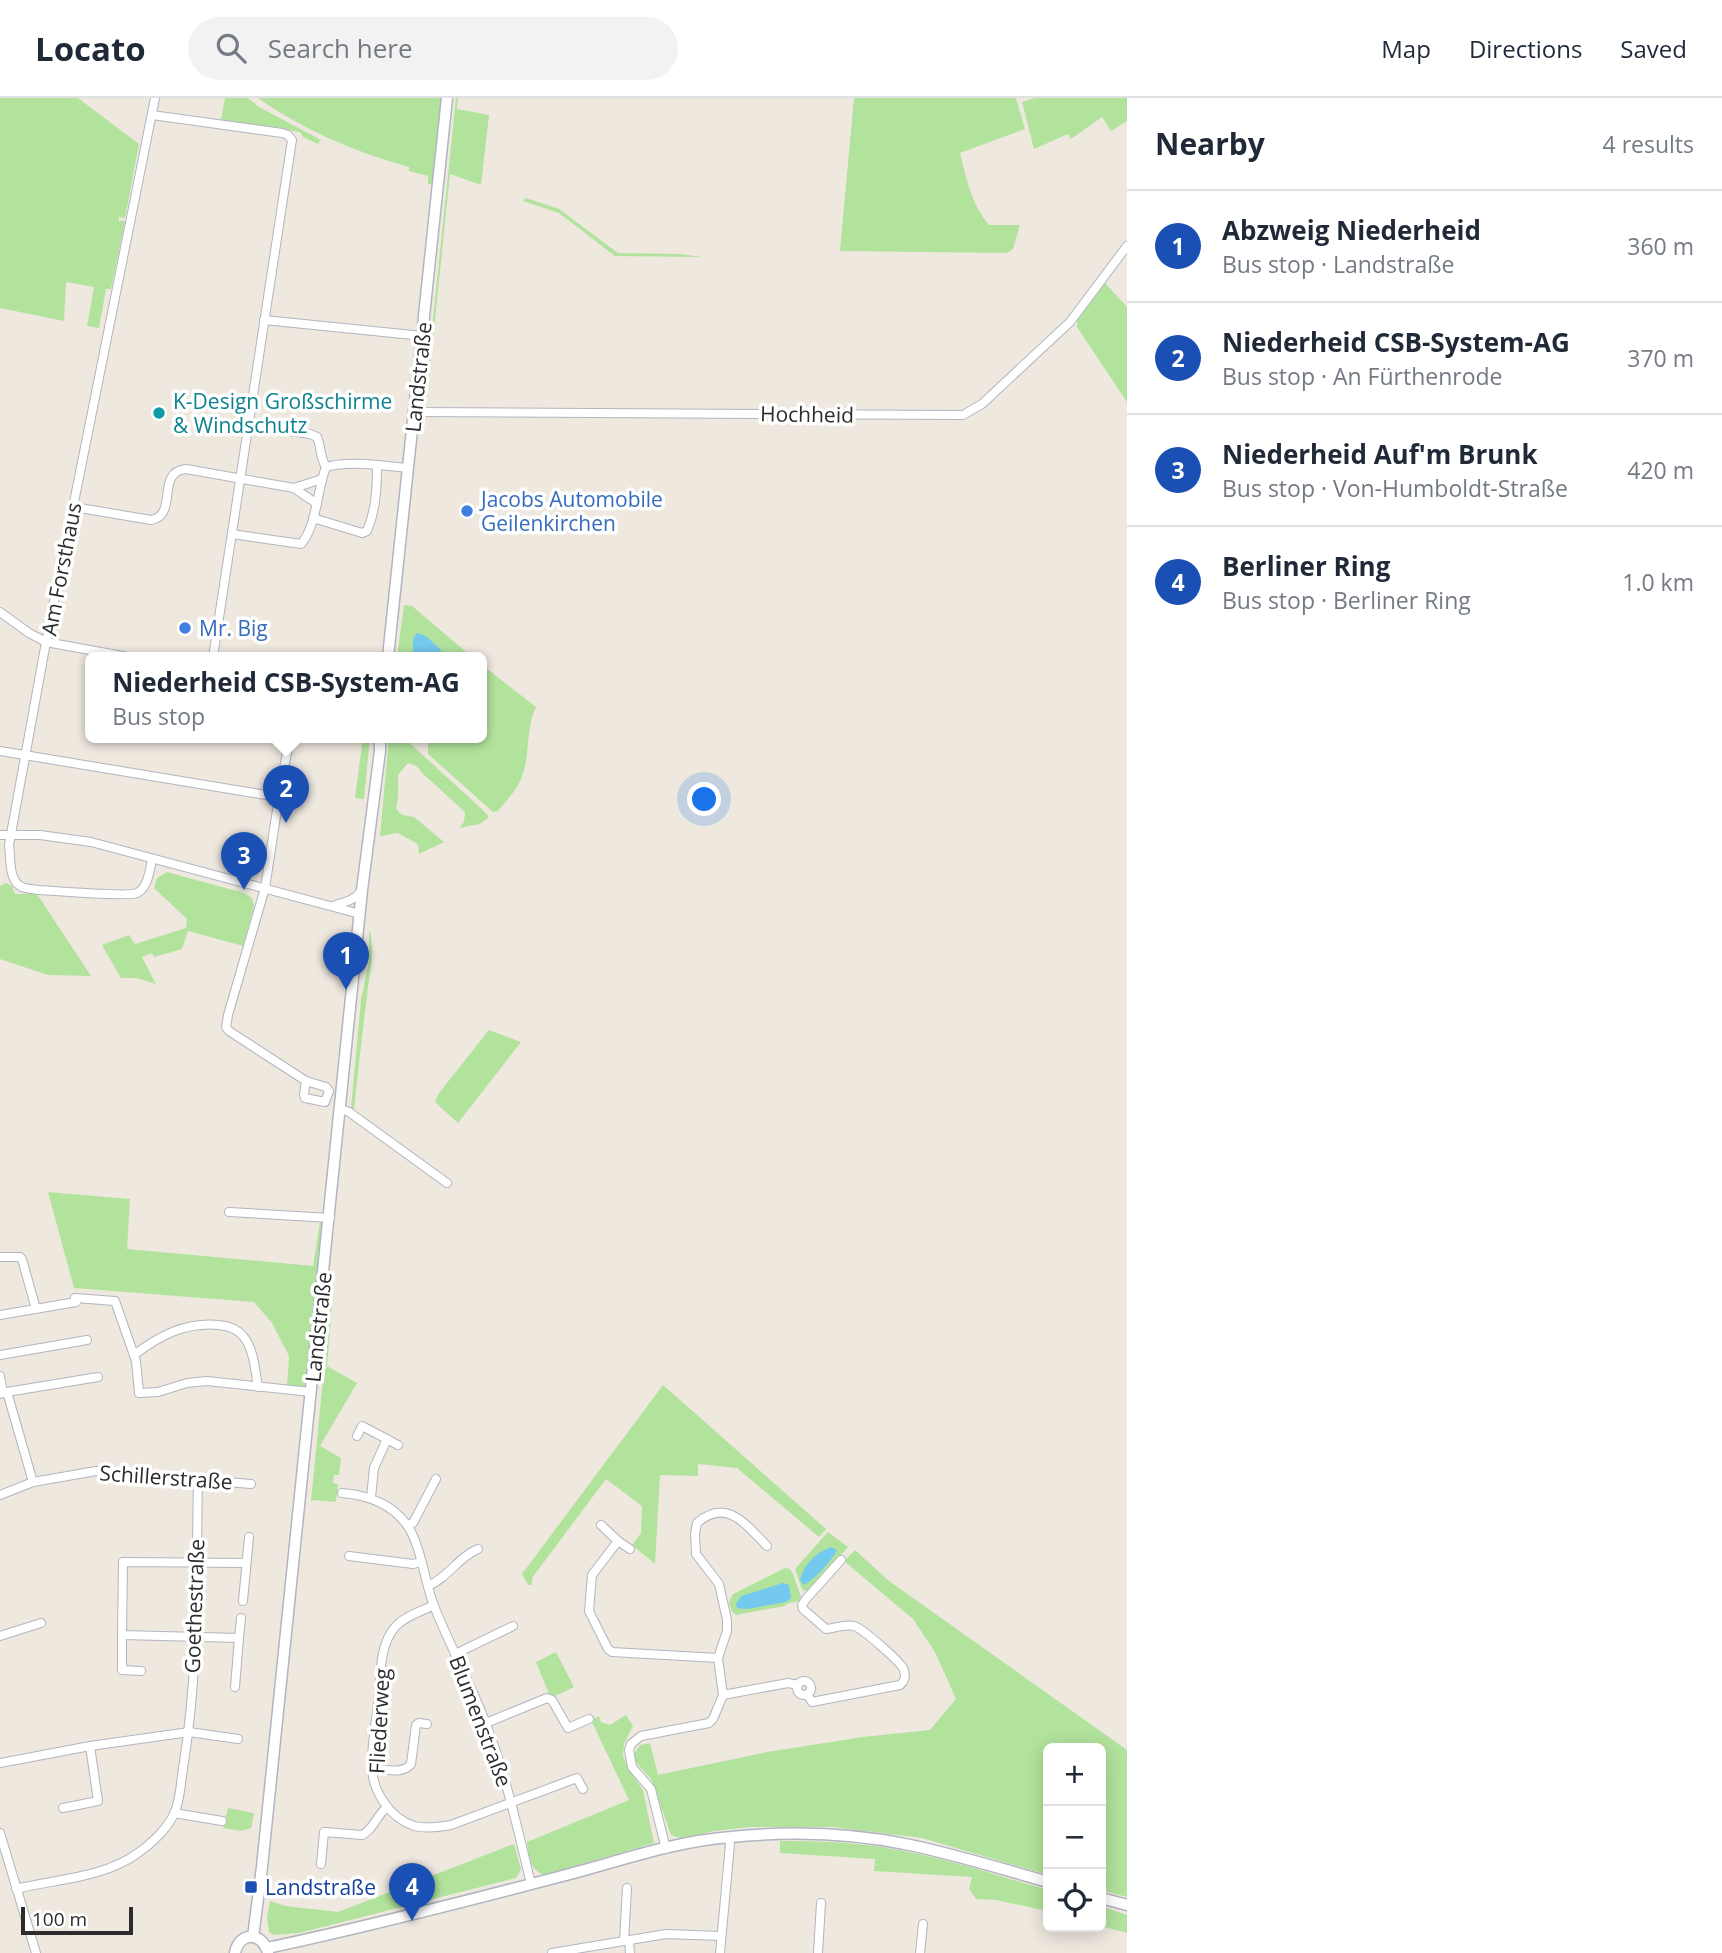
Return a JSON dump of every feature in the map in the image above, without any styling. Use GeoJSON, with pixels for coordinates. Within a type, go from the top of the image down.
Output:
{"type":"FeatureCollection","features":[{"type":"Feature","properties":{"kind":"street","name":"Am Forsthaus"},"geometry":{"type":"LineString","coordinates":[[152,859],[143,888],[134,894],[25,888],[18,884],[12,872],[10,834],[155,98]]}},
{"type":"Feature","properties":{"kind":"street","name":"Landstraße"},"geometry":{"type":"LineString","coordinates":[[389,652],[447,98]]}},
{"type":"Feature","properties":{"kind":"street"},"geometry":{"type":"LineString","coordinates":[[152,116],[282,133],[291,137],[293,146],[214,652]]}},
{"type":"Feature","properties":{"kind":"street","name":"Hochheid"},"geometry":{"type":"LineString","coordinates":[[415,412],[963,415],[982,404],[1070,322],[1127,246]]}},
{"type":"Feature","properties":{"kind":"street"},"geometry":{"type":"LineString","coordinates":[[264,320],[423,336]]}},
{"type":"Feature","properties":{"kind":"street"},"geometry":{"type":"LineString","coordinates":[[232,534],[301,544],[313,518],[326,467],[320,456],[317,437],[249,425]]}},
{"type":"Feature","properties":{"kind":"street"},"geometry":{"type":"LineString","coordinates":[[326,467],[377,465],[408,468]]}},
{"type":"Feature","properties":{"kind":"street"},"geometry":{"type":"LineString","coordinates":[[313,518],[362,533],[367,531],[374,513],[377,465]]}},
{"type":"Feature","properties":{"kind":"street"},"geometry":{"type":"LineString","coordinates":[[74,507],[158,519],[163,515],[170,480],[176,471],[186,469],[294,488],[317,504]]}},
{"type":"Feature","properties":{"kind":"street"},"geometry":{"type":"LineString","coordinates":[[294,488],[322,479]]}},
{"type":"Feature","properties":{"kind":"street"},"geometry":{"type":"LineString","coordinates":[[0,612],[46,642],[101,652]]}},
{"type":"Feature","properties":{"kind":"street"},"geometry":{"type":"LineString","coordinates":[[289,743],[265,888],[226,1027],[306,1081]]}},
{"type":"Feature","properties":{"kind":"street","name":"Landstraße"},"geometry":{"type":"LineString","coordinates":[[253,1937],[330,1218],[362,890],[380,743]]}},
{"type":"Feature","properties":{"kind":"street"},"geometry":{"type":"LineString","coordinates":[[0,751],[278,797]]}},
{"type":"Feature","properties":{"kind":"street"},"geometry":{"type":"LineString","coordinates":[[0,835],[40,835],[91,842],[360,914]]}},
{"type":"Feature","properties":{"kind":"street"},"geometry":{"type":"LineString","coordinates":[[331,906],[350,901],[362,890]]}},
{"type":"Feature","properties":{"kind":"street"},"geometry":{"type":"LineString","coordinates":[[341,1109],[349,1112],[447,1183]]}},
{"type":"Feature","properties":{"kind":"street"},"geometry":{"type":"LineString","coordinates":[[229,1212],[330,1218]]}},
{"type":"Feature","properties":{"kind":"street"},"geometry":{"type":"LineString","coordinates":[[0,1257],[13,1256],[22,1259],[36,1309]]}},
{"type":"Feature","properties":{"kind":"street"},"geometry":{"type":"LineString","coordinates":[[0,1315],[75,1300],[115,1301],[134,1355],[139,1393],[158,1392],[187,1383],[207,1381],[311,1392]]}},
{"type":"Feature","properties":{"kind":"street"},"geometry":{"type":"LineString","coordinates":[[134,1355],[182,1327],[198,1324],[225,1325],[245,1338],[252,1353],[258,1387]]}},
{"type":"Feature","properties":{"kind":"street"},"geometry":{"type":"LineString","coordinates":[[0,1355],[87,1340]]}},
{"type":"Feature","properties":{"kind":"street"},"geometry":{"type":"LineString","coordinates":[[0,1376],[3,1393],[33,1482]]}},
{"type":"Feature","properties":{"kind":"street"},"geometry":{"type":"LineString","coordinates":[[3,1393],[98,1377]]}},
{"type":"Feature","properties":{"kind":"street"},"geometry":{"type":"LineString","coordinates":[[357,1436],[362,1426],[398,1445]]}},
{"type":"Feature","properties":{"kind":"street"},"geometry":{"type":"LineString","coordinates":[[371,1497],[374,1468],[387,1439]]}},
{"type":"Feature","properties":{"kind":"street","name":"Schillerstraße"},"geometry":{"type":"LineString","coordinates":[[0,1495],[33,1482],[96,1471],[251,1484]]}},
{"type":"Feature","properties":{"kind":"street","name":"Goethestraße"},"geometry":{"type":"LineString","coordinates":[[16,1889],[97,1872],[123,1862],[147,1847],[174,1813],[189,1732],[195,1637],[198,1479]]}},
{"type":"Feature","properties":{"kind":"street"},"geometry":{"type":"LineString","coordinates":[[407,1525],[413,1523],[436,1479]]}},
{"type":"Feature","properties":{"kind":"street","name":"Blumenstraße"},"geometry":{"type":"LineString","coordinates":[[342,1493],[371,1497],[396,1513],[412,1534],[434,1605],[486,1723],[513,1804],[531,1884]]}},
{"type":"Feature","properties":{"kind":"street"},"geometry":{"type":"LineString","coordinates":[[666,1849],[651,1789],[632,1767],[628,1756],[631,1744],[641,1736],[709,1723],[723,1695],[718,1658],[727,1631],[727,1620],[719,1584],[696,1554],[697,1523],[710,1514],[728,1513],[744,1523],[767,1546]]}},
{"type":"Feature","properties":{"kind":"street"},"geometry":{"type":"LineString","coordinates":[[601,1525],[630,1549]]}},
{"type":"Feature","properties":{"kind":"street"},"geometry":{"type":"LineString","coordinates":[[243,1601],[249,1537]]}},
{"type":"Feature","properties":{"kind":"street"},"geometry":{"type":"LineString","coordinates":[[618,1541],[592,1575],[589,1604],[589,1611],[608,1649],[612,1652],[718,1658]]}},
{"type":"Feature","properties":{"kind":"street"},"geometry":{"type":"LineString","coordinates":[[428,1586],[437,1583],[464,1556],[478,1549]]}},
{"type":"Feature","properties":{"kind":"street"},"geometry":{"type":"LineString","coordinates":[[349,1556],[413,1564],[421,1562]]}},
{"type":"Feature","properties":{"kind":"street"},"geometry":{"type":"LineString","coordinates":[[723,1695],[788,1683],[798,1685],[800,1693],[807,1694],[811,1702],[900,1685],[905,1678],[903,1667],[860,1628],[850,1625],[826,1629],[803,1609],[802,1605],[806,1599],[841,1560]]}},
{"type":"Feature","properties":{"kind":"street"},"geometry":{"type":"LineString","coordinates":[[141,1671],[122,1670],[123,1562],[246,1563]]}},
{"type":"Feature","properties":{"kind":"street","name":"Fliederweg"},"geometry":{"type":"LineString","coordinates":[[387,1807],[377,1790],[372,1768],[385,1645],[396,1626],[434,1605]]}},
{"type":"Feature","properties":{"kind":"street"},"geometry":{"type":"LineString","coordinates":[[236,1687],[241,1618]]}},
{"type":"Feature","properties":{"kind":"street"},"geometry":{"type":"LineString","coordinates":[[0,1636],[41,1623]]}},
{"type":"Feature","properties":{"kind":"street"},"geometry":{"type":"LineString","coordinates":[[455,1654],[513,1626]]}},
{"type":"Feature","properties":{"kind":"street"},"geometry":{"type":"LineString","coordinates":[[122,1635],[239,1638]]}},
{"type":"Feature","properties":{"kind":"street"},"geometry":{"type":"LineString","coordinates":[[486,1723],[547,1698],[552,1700],[568,1728],[589,1718]]}},
{"type":"Feature","properties":{"kind":"street"},"geometry":{"type":"LineString","coordinates":[[372,1768],[401,1771],[409,1768],[416,1725],[427,1724]]}},
{"type":"Feature","properties":{"kind":"street"},"geometry":{"type":"LineString","coordinates":[[0,1763],[90,1746],[189,1732],[238,1739]]}},
{"type":"Feature","properties":{"kind":"street"},"geometry":{"type":"LineString","coordinates":[[63,1808],[98,1801],[90,1746]]}},
{"type":"Feature","properties":{"kind":"street"},"geometry":{"type":"LineString","coordinates":[[321,1864],[324,1832],[365,1834],[387,1807],[402,1820],[413,1825],[436,1828],[513,1804],[577,1778],[583,1789]]}},
{"type":"Feature","properties":{"kind":"street"},"geometry":{"type":"LineString","coordinates":[[174,1813],[222,1821]]}},
{"type":"Feature","properties":{"kind":"street"},"geometry":{"type":"LineString","coordinates":[[0,1833],[36,1953]]}},
{"type":"Feature","properties":{"kind":"street"},"geometry":{"type":"LineString","coordinates":[[235,1953],[239,1942],[248,1937],[262,1940],[268,1951],[666,1849],[728,1837],[826,1835],[885,1841],[924,1848],[1043,1881]]}},
{"type":"Feature","properties":{"kind":"street"},"geometry":{"type":"LineString","coordinates":[[720,1953],[730,1844],[728,1837]]}},
{"type":"Feature","properties":{"kind":"street"},"geometry":{"type":"LineString","coordinates":[[627,1888],[626,1941],[630,1953]]}},
{"type":"Feature","properties":{"kind":"street"},"geometry":{"type":"LineString","coordinates":[[1106,1899],[1127,1905]]}},
{"type":"Feature","properties":{"kind":"street"},"geometry":{"type":"LineString","coordinates":[[818,1953],[821,1903]]}},
{"type":"Feature","properties":{"kind":"street"},"geometry":{"type":"LineString","coordinates":[[920,1953],[923,1924]]}},
{"type":"Feature","properties":{"kind":"street"},"geometry":{"type":"LineString","coordinates":[[552,1953],[583,1951],[666,1934],[721,1936]]}},
{"type":"Feature","properties":{"kind":"green space"},"geometry":{"type":"Polygon","coordinates":[[[0,98],[78,98],[139,144],[125,218],[119,217],[119,221],[125,221],[111,289],[106,289],[99,328],[87,326],[94,287],[66,282],[64,321],[0,308],[0,98]]]}},
{"type":"Feature","properties":{"kind":"green space"},"geometry":{"type":"Polygon","coordinates":[[[225,98],[248,98],[259,107],[321,140],[318,144],[303,137],[300,132],[221,120],[225,98]]]}},
{"type":"Feature","properties":{"kind":"green space"},"geometry":{"type":"Polygon","coordinates":[[[258,98],[443,98],[434,184],[428,184],[428,176],[409,171],[409,167],[350,147],[312,130],[258,98]]]}},
{"type":"Feature","properties":{"kind":"green space"},"geometry":{"type":"Polygon","coordinates":[[[456,98],[457,109],[489,115],[481,185],[450,174],[426,407],[424,405],[456,98]]]}},
{"type":"Feature","properties":{"kind":"green space"},"geometry":{"type":"Polygon","coordinates":[[[854,98],[1016,98],[1025,129],[960,153],[974,200],[989,225],[1020,225],[1013,249],[1007,253],[840,251],[854,98]]]}},
{"type":"Feature","properties":{"kind":"green space"},"geometry":{"type":"Polygon","coordinates":[[[1035,98],[1127,98],[1127,121],[1111,131],[1102,117],[1071,139],[1068,134],[1034,149],[1022,102],[1035,98]]]}},
{"type":"Feature","properties":{"kind":"green space"},"geometry":{"type":"Polygon","coordinates":[[[526,198],[559,209],[618,253],[702,257],[615,256],[559,213],[523,201],[526,198]]]}},
{"type":"Feature","properties":{"kind":"green space"},"geometry":{"type":"Polygon","coordinates":[[[1114,268],[1116,269],[1105,283],[1127,307],[1127,402],[1077,327],[1077,317],[1114,268]]]}},
{"type":"Feature","properties":{"kind":"green space"},"geometry":{"type":"Polygon","coordinates":[[[404,605],[412,606],[466,652],[398,652],[404,605]]]}},
{"type":"Feature","properties":{"kind":"green space"},"geometry":{"type":"Polygon","coordinates":[[[487,669],[536,707],[530,724],[521,779],[498,811],[493,812],[428,754],[428,743],[487,743],[487,669]]]}},
{"type":"Feature","properties":{"kind":"green space"},"geometry":{"type":"Polygon","coordinates":[[[362,743],[369,743],[364,799],[355,798],[362,743]]]}},
{"type":"Feature","properties":{"kind":"green space"},"geometry":{"type":"Polygon","coordinates":[[[388,743],[410,743],[489,817],[480,824],[459,828],[464,822],[465,812],[417,767],[407,764],[398,775],[396,809],[402,815],[414,817],[444,842],[419,854],[416,843],[398,833],[380,836],[388,743]]]}},
{"type":"Feature","properties":{"kind":"green space"},"geometry":{"type":"Polygon","coordinates":[[[167,872],[244,893],[252,898],[254,906],[243,946],[188,931],[182,949],[154,957],[152,953],[142,957],[156,984],[137,978],[121,978],[102,945],[129,935],[135,944],[186,928],[187,919],[154,888],[157,878],[167,872]]]}},
{"type":"Feature","properties":{"kind":"green space"},"geometry":{"type":"Polygon","coordinates":[[[6,883],[12,886],[15,894],[37,894],[91,976],[48,975],[0,959],[0,886],[6,883]]]}},
{"type":"Feature","properties":{"kind":"green space"},"geometry":{"type":"Polygon","coordinates":[[[369,932],[371,964],[354,1110],[351,1108],[361,1000],[369,961],[369,932]]]}},
{"type":"Feature","properties":{"kind":"green space"},"geometry":{"type":"Polygon","coordinates":[[[489,1030],[521,1042],[458,1123],[435,1102],[439,1093],[489,1030]]]}},
{"type":"Feature","properties":{"kind":"green space"},"geometry":{"type":"Polygon","coordinates":[[[48,1192],[130,1199],[127,1249],[313,1266],[320,1222],[324,1223],[310,1368],[306,1374],[305,1387],[287,1385],[289,1356],[272,1323],[254,1302],[74,1288],[48,1192]]]}},
{"type":"Feature","properties":{"kind":"green space"},"geometry":{"type":"Polygon","coordinates":[[[332,1305],[327,1366],[357,1383],[320,1446],[341,1458],[339,1475],[334,1475],[333,1483],[338,1484],[336,1502],[311,1502],[324,1368],[327,1367],[324,1365],[330,1306],[332,1305]]]}},
{"type":"Feature","properties":{"kind":"green space"},"geometry":{"type":"Polygon","coordinates":[[[663,1385],[826,1529],[819,1537],[737,1468],[698,1464],[698,1476],[660,1475],[655,1564],[632,1545],[641,1533],[642,1506],[606,1479],[532,1578],[532,1585],[528,1585],[522,1574],[663,1385]]]}},
{"type":"Feature","properties":{"kind":"green space"},"geometry":{"type":"Polygon","coordinates":[[[828,1532],[848,1547],[811,1589],[804,1591],[795,1569],[828,1532]]]}},
{"type":"Feature","properties":{"kind":"green space"},"geometry":{"type":"Polygon","coordinates":[[[855,1550],[889,1581],[1127,1750],[1127,1897],[1106,1891],[1106,1743],[1043,1743],[1043,1874],[922,1838],[833,1827],[749,1827],[714,1831],[682,1839],[671,1835],[651,1779],[634,1760],[634,1754],[640,1745],[650,1743],[658,1775],[767,1752],[930,1730],[956,1699],[935,1652],[913,1619],[844,1561],[855,1550]]]}},
{"type":"Feature","properties":{"kind":"green space"},"geometry":{"type":"Polygon","coordinates":[[[785,1568],[790,1569],[793,1574],[801,1597],[799,1601],[736,1615],[732,1612],[729,1602],[733,1594],[785,1568]]]}},
{"type":"Feature","properties":{"kind":"green space"},"geometry":{"type":"Polygon","coordinates":[[[556,1652],[574,1687],[555,1696],[549,1694],[536,1662],[556,1652]]]}},
{"type":"Feature","properties":{"kind":"green space"},"geometry":{"type":"Polygon","coordinates":[[[626,1715],[633,1726],[624,1744],[623,1756],[643,1790],[654,1843],[544,1875],[535,1869],[531,1862],[527,1842],[629,1800],[591,1720],[599,1716],[601,1722],[610,1725],[626,1715]]]}},
{"type":"Feature","properties":{"kind":"green space"},"geometry":{"type":"Polygon","coordinates":[[[228,1808],[254,1813],[251,1828],[242,1831],[223,1828],[228,1808]]]}},
{"type":"Feature","properties":{"kind":"green space"},"geometry":{"type":"Polygon","coordinates":[[[780,1841],[869,1845],[917,1854],[1043,1889],[1043,1910],[996,1900],[976,1899],[969,1889],[972,1877],[874,1871],[875,1859],[780,1853],[780,1841]]]}},
{"type":"Feature","properties":{"kind":"green space"},"geometry":{"type":"Polygon","coordinates":[[[514,1844],[521,1869],[516,1878],[299,1933],[273,1935],[269,1932],[267,1917],[270,1901],[285,1906],[338,1912],[514,1844]]]}},
{"type":"Feature","properties":{"kind":"green space"},"geometry":{"type":"Polygon","coordinates":[[[1106,1908],[1127,1915],[1127,1933],[1106,1927],[1106,1908]]]}},
{"type":"Feature","properties":{"kind":"water"},"geometry":{"type":"Polygon","coordinates":[[[417,633],[426,636],[441,652],[413,652],[413,639],[417,633]]]}},
{"type":"Feature","properties":{"kind":"water"},"geometry":{"type":"Polygon","coordinates":[[[831,1547],[837,1550],[831,1560],[804,1585],[800,1580],[808,1564],[820,1552],[831,1547]]]}},
{"type":"Feature","properties":{"kind":"water"},"geometry":{"type":"Polygon","coordinates":[[[783,1583],[789,1585],[791,1598],[786,1602],[747,1609],[737,1608],[736,1604],[741,1596],[783,1583]]]}},
{"type":"Feature","properties":{"kind":"place","name":"K-Design Großschirme & Windschutz"},"geometry":{"type":"Point","coordinates":[159,413]}},
{"type":"Feature","properties":{"kind":"place","name":"Jacobs Automobile Geilenkirchen"},"geometry":{"type":"Point","coordinates":[467,511]}},
{"type":"Feature","properties":{"kind":"place","name":"Mr. Big"},"geometry":{"type":"Point","coordinates":[185,628]}},
{"type":"Feature","properties":{"kind":"place","name":"Niederheid CSB-System-AG"},"geometry":{"type":"Point","coordinates":[286,823]}},
{"type":"Feature","properties":{"kind":"place","name":"Niederheid Auf'm Brunk"},"geometry":{"type":"Point","coordinates":[244,890]}},
{"type":"Feature","properties":{"kind":"place","name":"Abzweig Niederheid"},"geometry":{"type":"Point","coordinates":[346,990]}},
{"type":"Feature","properties":{"kind":"place","name":"Landstraße"},"geometry":{"type":"Point","coordinates":[251,1887]}},
{"type":"Feature","properties":{"kind":"place","name":"Berliner Ring"},"geometry":{"type":"Point","coordinates":[412,1921]}}]}
